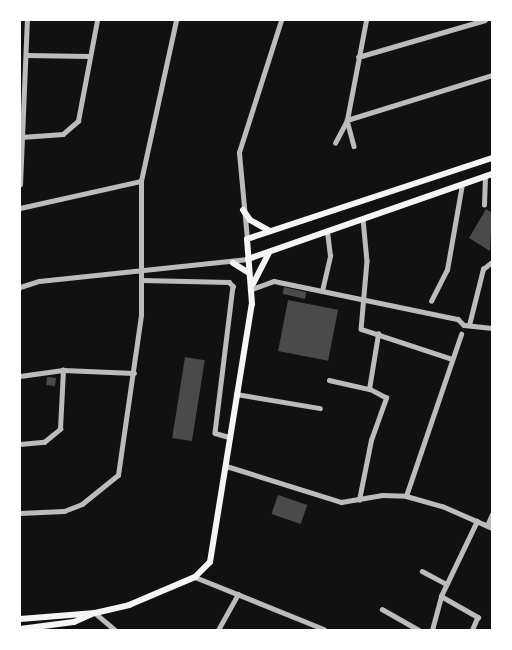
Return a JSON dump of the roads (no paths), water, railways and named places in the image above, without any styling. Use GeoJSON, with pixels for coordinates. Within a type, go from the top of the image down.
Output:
{"type":"FeatureCollection","features":[{"type":"Feature","properties":{"kind":"main road"},"geometry":{"type":"LineString","coordinates":[[20,629],[74,622],[95,613],[143,600],[195,577],[214,552],[252,288],[246,239],[492,158]]}},
{"type":"Feature","properties":{"kind":"main road"},"geometry":{"type":"LineString","coordinates":[[248,259],[492,174]]}},
{"type":"Feature","properties":{"kind":"main road"},"geometry":{"type":"LineString","coordinates":[[243,210],[259,227],[270,231]]}},
{"type":"Feature","properties":{"kind":"main road"},"geometry":{"type":"LineString","coordinates":[[252,288],[269,252]]}},
{"type":"Feature","properties":{"kind":"main road"},"geometry":{"type":"LineString","coordinates":[[233,263],[250,273]]}},
{"type":"Feature","properties":{"kind":"main road"},"geometry":{"type":"LineString","coordinates":[[20,619],[95,613]]}},
{"type":"Feature","properties":{"kind":"street"},"geometry":{"type":"LineString","coordinates":[[20,185],[27,20]]}},
{"type":"Feature","properties":{"kind":"street"},"geometry":{"type":"LineString","coordinates":[[21,137],[72,130],[84,101],[89,56],[97,20]]}},
{"type":"Feature","properties":{"kind":"street"},"geometry":{"type":"LineString","coordinates":[[20,513],[64,511],[111,484],[118,475],[125,442],[134,373],[143,270],[141,181],[176,20]]}},
{"type":"Feature","properties":{"kind":"street"},"geometry":{"type":"LineString","coordinates":[[246,239],[239,152],[281,20]]}},
{"type":"Feature","properties":{"kind":"street"},"geometry":{"type":"LineString","coordinates":[[335,143],[347,120],[366,20]]}},
{"type":"Feature","properties":{"kind":"street"},"geometry":{"type":"LineString","coordinates":[[358,57],[485,20]]}},
{"type":"Feature","properties":{"kind":"street"},"geometry":{"type":"LineString","coordinates":[[27,55],[89,56]]}},
{"type":"Feature","properties":{"kind":"street"},"geometry":{"type":"LineString","coordinates":[[347,120],[492,75]]}},
{"type":"Feature","properties":{"kind":"street"},"geometry":{"type":"LineString","coordinates":[[347,120],[354,146]]}},
{"type":"Feature","properties":{"kind":"street"},"geometry":{"type":"LineString","coordinates":[[339,136],[351,135]]}},
{"type":"Feature","properties":{"kind":"street"},"geometry":{"type":"LineString","coordinates":[[484,205],[485,176]]}},
{"type":"Feature","properties":{"kind":"street"},"geometry":{"type":"LineString","coordinates":[[20,208],[141,181]]}},
{"type":"Feature","properties":{"kind":"street"},"geometry":{"type":"LineString","coordinates":[[431,301],[447,270],[462,184]]}},
{"type":"Feature","properties":{"kind":"street"},"geometry":{"type":"LineString","coordinates":[[363,219],[368,261],[361,329],[398,339],[452,359]]}},
{"type":"Feature","properties":{"kind":"street"},"geometry":{"type":"LineString","coordinates":[[322,291],[330,256],[327,233]]}},
{"type":"Feature","properties":{"kind":"street"},"geometry":{"type":"LineString","coordinates":[[20,286],[39,281],[233,263],[248,259]]}},
{"type":"Feature","properties":{"kind":"street"},"geometry":{"type":"LineString","coordinates":[[469,326],[483,269],[492,262]]}},
{"type":"Feature","properties":{"kind":"street"},"geometry":{"type":"LineString","coordinates":[[142,280],[228,282],[234,288],[215,433],[229,437]]}},
{"type":"Feature","properties":{"kind":"street"},"geometry":{"type":"LineString","coordinates":[[252,288],[274,281],[458,319],[469,326],[492,328]]}},
{"type":"Feature","properties":{"kind":"street"},"geometry":{"type":"LineString","coordinates":[[369,389],[378,334]]}},
{"type":"Feature","properties":{"kind":"street"},"geometry":{"type":"LineString","coordinates":[[406,496],[461,334]]}},
{"type":"Feature","properties":{"kind":"street"},"geometry":{"type":"LineString","coordinates":[[20,376],[63,370],[134,373]]}},
{"type":"Feature","properties":{"kind":"street"},"geometry":{"type":"LineString","coordinates":[[20,444],[44,442],[60,429],[63,370]]}},
{"type":"Feature","properties":{"kind":"street"},"geometry":{"type":"LineString","coordinates":[[329,380],[369,389],[386,398],[371,440],[359,500]]}},
{"type":"Feature","properties":{"kind":"street"},"geometry":{"type":"LineString","coordinates":[[236,394],[320,408]]}},
{"type":"Feature","properties":{"kind":"street"},"geometry":{"type":"LineString","coordinates":[[226,466],[341,502],[406,496],[490,527],[492,514]]}},
{"type":"Feature","properties":{"kind":"street"},"geometry":{"type":"LineString","coordinates":[[432,630],[441,596],[477,521]]}},
{"type":"Feature","properties":{"kind":"street"},"geometry":{"type":"LineString","coordinates":[[422,571],[446,584]]}},
{"type":"Feature","properties":{"kind":"street"},"geometry":{"type":"LineString","coordinates":[[195,577],[324,629]]}},
{"type":"Feature","properties":{"kind":"street"},"geometry":{"type":"LineString","coordinates":[[218,630],[238,594]]}},
{"type":"Feature","properties":{"kind":"street"},"geometry":{"type":"LineString","coordinates":[[441,596],[478,617],[473,629]]}},
{"type":"Feature","properties":{"kind":"street"},"geometry":{"type":"LineString","coordinates":[[382,609],[419,630]]}},
{"type":"Feature","properties":{"kind":"street"},"geometry":{"type":"LineString","coordinates":[[95,613],[115,630]]}}]}
